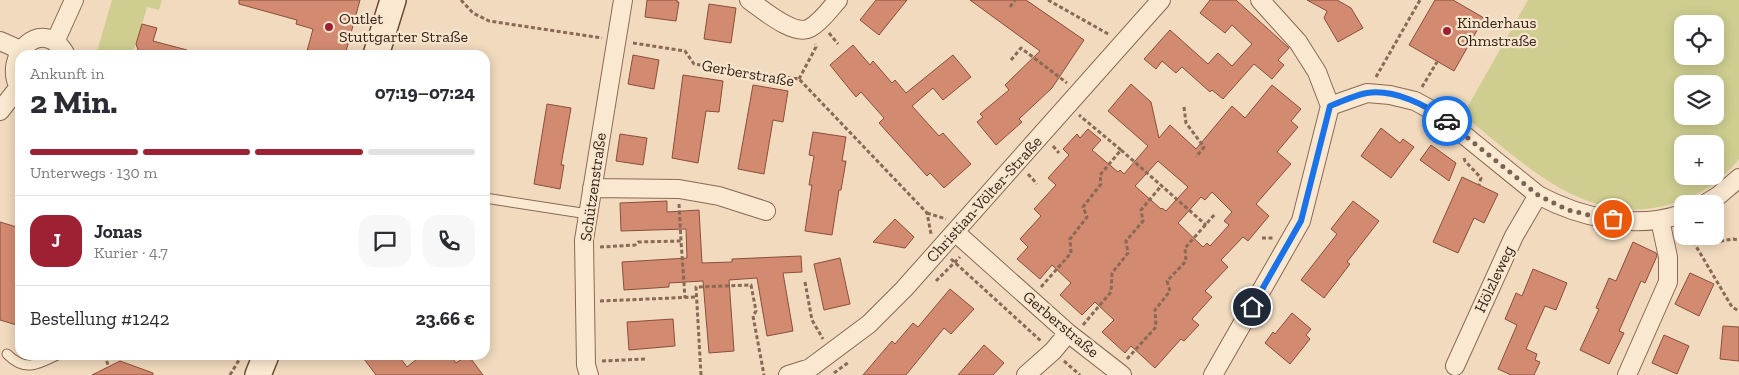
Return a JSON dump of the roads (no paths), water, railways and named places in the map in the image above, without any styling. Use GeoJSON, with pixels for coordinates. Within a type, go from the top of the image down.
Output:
{"type":"FeatureCollection","features":[{"type":"Feature","properties":{"kind":"main road"},"geometry":{"type":"LineString","coordinates":[[378,50],[393,0]]}},
{"type":"Feature","properties":{"kind":"main road"},"geometry":{"type":"LineString","coordinates":[[258,375],[264,360]]}},
{"type":"Feature","properties":{"kind":"street"},"geometry":{"type":"LineString","coordinates":[[15,84],[11,79],[9,68],[8,45],[40,37],[60,48],[74,0]]}},
{"type":"Feature","properties":{"kind":"street","name":"Schützenstraße"},"geometry":{"type":"LineString","coordinates":[[587,368],[584,246],[623,0]]}},
{"type":"Feature","properties":{"kind":"street"},"geometry":{"type":"LineString","coordinates":[[749,0],[793,30],[809,30],[820,21],[838,0]]}},
{"type":"Feature","properties":{"kind":"street","name":"Christian-Völter-Straße"},"geometry":{"type":"LineString","coordinates":[[788,375],[812,372],[831,353],[869,324],[904,289],[1161,0]]}},
{"type":"Feature","properties":{"kind":"street"},"geometry":{"type":"LineString","coordinates":[[1213,375],[1301,221],[1330,106],[1317,72],[1298,42],[1260,0]]}},
{"type":"Feature","properties":{"kind":"street"},"geometry":{"type":"LineString","coordinates":[[1330,106],[1367,93],[1390,95],[1414,101],[1437,113],[1538,195],[1568,210],[1597,217],[1629,221],[1660,220],[1674,216]]}},
{"type":"Feature","properties":{"kind":"street"},"geometry":{"type":"LineString","coordinates":[[0,111],[15,94]]}},
{"type":"Feature","properties":{"kind":"street"},"geometry":{"type":"LineString","coordinates":[[1719,195],[1739,178]]}},
{"type":"Feature","properties":{"kind":"street"},"geometry":{"type":"LineString","coordinates":[[592,188],[679,188],[719,196],[766,210]]}},
{"type":"Feature","properties":{"kind":"street","name":"Hölzleweg"},"geometry":{"type":"LineString","coordinates":[[1455,366],[1514,236],[1538,195]]}},
{"type":"Feature","properties":{"kind":"street"},"geometry":{"type":"LineString","coordinates":[[1627,375],[1668,282],[1668,257],[1660,220]]}},
{"type":"Feature","properties":{"kind":"street","name":"Gerberstraße"},"geometry":{"type":"LineString","coordinates":[[955,232],[1070,335],[1119,373]]}},
{"type":"Feature","properties":{"kind":"street"},"geometry":{"type":"LineString","coordinates":[[1026,375],[1070,335]]}},
{"type":"Feature","properties":{"kind":"lane"},"geometry":{"type":"LineString","coordinates":[[490,199],[588,214]]}},
{"type":"Feature","properties":{"kind":"lane"},"geometry":{"type":"LineString","coordinates":[[7,354],[14,361],[24,366],[40,364],[48,360]]}},
{"type":"Feature","properties":{"kind":"place","name":"Outlet Stuttgarter Straße"},"geometry":{"type":"Point","coordinates":[329,27]}},
{"type":"Feature","properties":{"kind":"place","name":"Kinderhaus Ohmstraße"},"geometry":{"type":"Point","coordinates":[1447,31]}}]}
